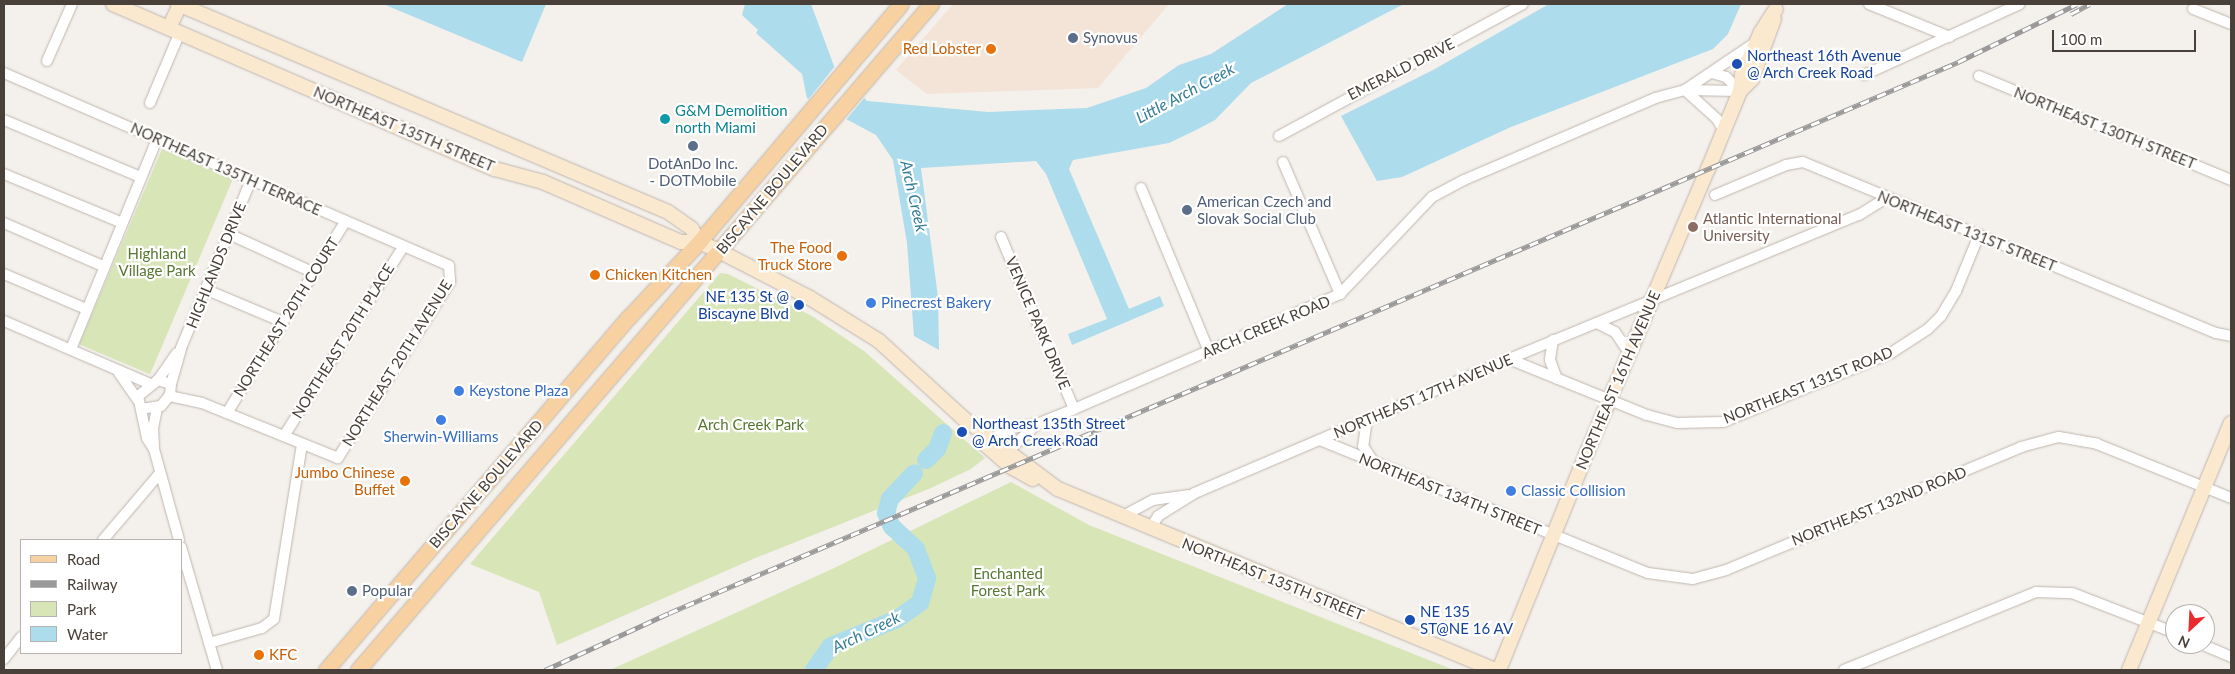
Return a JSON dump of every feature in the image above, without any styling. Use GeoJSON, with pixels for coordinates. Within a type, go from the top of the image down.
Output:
{"type":"FeatureCollection","features":[{"type":"Feature","properties":{"kind":"main road","name":"BISCAYNE BOULEVARD"},"geometry":{"type":"LineString","coordinates":[[326,670],[545,415],[699,242],[901,4]]}},
{"type":"Feature","properties":{"kind":"main road","name":"BISCAYNE BOULEVARD"},"geometry":{"type":"LineString","coordinates":[[358,670],[931,4]]}},
{"type":"Feature","properties":{"kind":"main road"},"geometry":{"type":"LineString","coordinates":[[545,415],[564,430]]}},
{"type":"Feature","properties":{"kind":"main road"},"geometry":{"type":"LineString","coordinates":[[405,579],[423,594]]}},
{"type":"Feature","properties":{"kind":"street"},"geometry":{"type":"LineString","coordinates":[[47,61],[72,4]]}},
{"type":"Feature","properties":{"kind":"street","name":"NORTHEAST 135TH STREET"},"geometry":{"type":"LineString","coordinates":[[113,4],[495,169],[543,182],[681,242],[699,242],[719,251],[810,298],[878,341],[964,418],[1053,485]]}},
{"type":"Feature","properties":{"kind":"street"},"geometry":{"type":"LineString","coordinates":[[150,103],[175,30],[179,4]]}},
{"type":"Feature","properties":{"kind":"street","name":"NORTHEAST 135TH STREET"},"geometry":{"type":"LineString","coordinates":[[179,4],[668,212],[692,229],[699,242]]}},
{"type":"Feature","properties":{"kind":"street","name":"EMERALD DRIVE"},"geometry":{"type":"LineString","coordinates":[[1279,136],[1523,4]]}},
{"type":"Feature","properties":{"kind":"street"},"geometry":{"type":"LineString","coordinates":[[1869,4],[1950,36]]}},
{"type":"Feature","properties":{"kind":"street"},"geometry":{"type":"LineString","coordinates":[[1864,75],[2020,4]]}},
{"type":"Feature","properties":{"kind":"street","name":"NORTHEAST 16TH AVENUE"},"geometry":{"type":"LineString","coordinates":[[1499,670],[1608,400],[1630,353],[1740,92],[1742,75],[1756,42],[1777,6]]}},
{"type":"Feature","properties":{"kind":"street","name":"NORTHEAST 16TH AVENUE"},"geometry":{"type":"LineString","coordinates":[[1740,92],[1752,79],[1770,36],[1777,6]]}},
{"type":"Feature","properties":{"kind":"street"},"geometry":{"type":"LineString","coordinates":[[2193,8],[2231,24]]}},
{"type":"Feature","properties":{"kind":"street","name":"ARCH CREEK ROAD"},"geometry":{"type":"LineString","coordinates":[[1685,90],[1756,42]]}},
{"type":"Feature","properties":{"kind":"street","name":"NORTHEAST 135TH TERRACE"},"geometry":{"type":"LineString","coordinates":[[4,73],[158,137],[250,182],[449,266]]}},
{"type":"Feature","properties":{"kind":"street"},"geometry":{"type":"LineString","coordinates":[[1712,73],[1726,77],[1740,92]]}},
{"type":"Feature","properties":{"kind":"street","name":"NORTHEAST 130TH STREET"},"geometry":{"type":"LineString","coordinates":[[1979,76],[2231,180]]}},
{"type":"Feature","properties":{"kind":"street"},"geometry":{"type":"LineString","coordinates":[[1685,90],[1717,119],[1724,131]]}},
{"type":"Feature","properties":{"kind":"street","name":"ARCH CREEK ROAD"},"geometry":{"type":"LineString","coordinates":[[991,439],[1012,428],[1037,424],[1074,409],[1340,294],[1422,207],[1444,190],[1655,98],[1685,90],[1740,92]]}},
{"type":"Feature","properties":{"kind":"street"},"geometry":{"type":"LineString","coordinates":[[4,120],[140,177]]}},
{"type":"Feature","properties":{"kind":"street"},"geometry":{"type":"LineString","coordinates":[[71,349],[120,222],[158,137]]}},
{"type":"Feature","properties":{"kind":"street"},"geometry":{"type":"LineString","coordinates":[[1283,162],[1340,294]]}},
{"type":"Feature","properties":{"kind":"street","name":"NORTHEAST 131ST STREET"},"geometry":{"type":"LineString","coordinates":[[1715,195],[1786,165],[1803,162],[1886,198],[2219,334],[2231,336]]}},
{"type":"Feature","properties":{"kind":"street"},"geometry":{"type":"LineString","coordinates":[[4,174],[120,222]]}},
{"type":"Feature","properties":{"kind":"street","name":"HIGHLANDS DRIVE"},"geometry":{"type":"LineString","coordinates":[[171,389],[181,348],[207,290],[250,182]]}},
{"type":"Feature","properties":{"kind":"street"},"geometry":{"type":"LineString","coordinates":[[1141,188],[1209,351]]}},
{"type":"Feature","properties":{"kind":"street","name":"NORTHEAST 17TH AVENUE"},"geometry":{"type":"LineString","coordinates":[[1150,529],[1158,516],[1194,494],[1553,340],[1860,215],[1886,198]]}},
{"type":"Feature","properties":{"kind":"street","name":"NORTHEAST 20TH COURT"},"geometry":{"type":"LineString","coordinates":[[227,413],[312,272],[345,222]]}},
{"type":"Feature","properties":{"kind":"street"},"geometry":{"type":"LineString","coordinates":[[4,224],[103,266]]}},
{"type":"Feature","properties":{"kind":"street"},"geometry":{"type":"LineString","coordinates":[[229,234],[312,272]]}},
{"type":"Feature","properties":{"kind":"street","name":"NORTHEAST 131ST ROAD"},"geometry":{"type":"LineString","coordinates":[[1608,400],[1677,423],[1723,422],[1890,353],[1928,329],[1941,316],[1979,235]]}},
{"type":"Feature","properties":{"kind":"street","name":"VENICE PARK DRIVE"},"geometry":{"type":"LineString","coordinates":[[1001,237],[1074,409]]}},
{"type":"Feature","properties":{"kind":"street","name":"NORTHEAST 20TH PLACE"},"geometry":{"type":"LineString","coordinates":[[284,436],[403,246]]}},
{"type":"Feature","properties":{"kind":"street","name":"NORTHEAST 20TH AVENUE"},"geometry":{"type":"LineString","coordinates":[[302,444],[338,458],[450,282],[452,274],[449,266]]}},
{"type":"Feature","properties":{"kind":"street"},"geometry":{"type":"LineString","coordinates":[[4,274],[86,309]]}},
{"type":"Feature","properties":{"kind":"street"},"geometry":{"type":"LineString","coordinates":[[207,290],[283,322]]}},
{"type":"Feature","properties":{"kind":"street"},"geometry":{"type":"LineString","coordinates":[[4,321],[71,349],[118,373],[154,382],[302,444],[274,619],[262,628],[209,643]]}},
{"type":"Feature","properties":{"kind":"street"},"geometry":{"type":"LineString","coordinates":[[1597,323],[1615,332],[1630,353]]}},
{"type":"Feature","properties":{"kind":"street","name":"NORTHEAST 131ST STREET"},"geometry":{"type":"LineString","coordinates":[[2219,334],[2231,343]]}},
{"type":"Feature","properties":{"kind":"street"},"geometry":{"type":"LineString","coordinates":[[1553,340],[1550,360],[1557,379]]}},
{"type":"Feature","properties":{"kind":"street","name":"HIGHLANDS DRIVE"},"geometry":{"type":"LineString","coordinates":[[139,404],[181,348]]}},
{"type":"Feature","properties":{"kind":"street"},"geometry":{"type":"LineString","coordinates":[[1509,359],[1608,400]]}},
{"type":"Feature","properties":{"kind":"street"},"geometry":{"type":"LineString","coordinates":[[118,373],[139,404],[147,438],[154,449]]}},
{"type":"Feature","properties":{"kind":"street"},"geometry":{"type":"LineString","coordinates":[[171,389],[157,408],[153,428],[154,449],[179,539]]}},
{"type":"Feature","properties":{"kind":"street"},"geometry":{"type":"LineString","coordinates":[[139,404],[157,408]]}},
{"type":"Feature","properties":{"kind":"street","name":"NORTHEAST 135TH STREET"},"geometry":{"type":"LineString","coordinates":[[964,418],[965,425],[986,447],[1028,478],[1053,485],[1150,529],[1494,670]]}},
{"type":"Feature","properties":{"kind":"street"},"geometry":{"type":"LineString","coordinates":[[1367,419],[1363,446],[1375,465]]}},
{"type":"Feature","properties":{"kind":"street"},"geometry":{"type":"LineString","coordinates":[[2129,670],[2231,423]]}},
{"type":"Feature","properties":{"kind":"street","name":"ARCH CREEK ROAD"},"geometry":{"type":"LineString","coordinates":[[1008,451],[1037,424]]}},
{"type":"Feature","properties":{"kind":"street","name":"NORTHEAST 132ND ROAD"},"geometry":{"type":"LineString","coordinates":[[1553,535],[1648,573],[1693,579],[1726,570],[2021,447],[2059,437],[2097,444],[2231,498]]}},
{"type":"Feature","properties":{"kind":"street","name":"NORTHEAST 134TH STREET"},"geometry":{"type":"LineString","coordinates":[[1320,440],[1375,465],[1553,535]]}},
{"type":"Feature","properties":{"kind":"street"},"geometry":{"type":"LineString","coordinates":[[104,539],[160,473]]}},
{"type":"Feature","properties":{"kind":"street","name":"NORTHEAST 17TH AVENUE"},"geometry":{"type":"LineString","coordinates":[[1122,517],[1153,500],[1194,494]]}},
{"type":"Feature","properties":{"kind":"street"},"geometry":{"type":"LineString","coordinates":[[182,550],[217,670]]}},
{"type":"Feature","properties":{"kind":"street"},"geometry":{"type":"LineString","coordinates":[[1844,670],[2036,592],[2072,593],[2165,629]]}},
{"type":"Feature","properties":{"kind":"street"},"geometry":{"type":"LineString","coordinates":[[4,659],[20,639]]}},
{"type":"Feature","properties":{"kind":"street"},"geometry":{"type":"LineString","coordinates":[[2215,650],[2231,656]]}},
{"type":"Feature","properties":{"kind":"shaded area"},"geometry":{"type":"Polygon","coordinates":[[[953,4],[1169,4],[1098,88],[927,94],[896,70],[953,4]]]}},
{"type":"Feature","properties":{"kind":"green space","name":"Highland Village Park"},"geometry":{"type":"Polygon","coordinates":[[[162,149],[233,179],[150,374],[79,344],[162,149]]]}},
{"type":"Feature","properties":{"kind":"green space","name":"Arch Creek Park"},"geometry":{"type":"Polygon","coordinates":[[[720,273],[728,274],[812,316],[864,351],[985,458],[971,469],[931,488],[753,559],[557,645],[539,592],[470,564],[720,273]]]}},
{"type":"Feature","properties":{"kind":"green space","name":"Enchanted Forest Park"},"geometry":{"type":"Polygon","coordinates":[[[1011,482],[1089,525],[1454,670],[610,670],[832,569],[1011,482]]]}},
{"type":"Feature","properties":{"kind":"water"},"geometry":{"type":"Polygon","coordinates":[[[383,4],[546,4],[522,62],[383,4]]]}},
{"type":"Feature","properties":{"kind":"water","name":"Little Arch Creek"},"geometry":{"type":"Polygon","coordinates":[[[745,4],[811,4],[834,66],[867,101],[988,112],[1087,108],[1146,88],[1179,65],[1211,54],[1288,4],[1404,4],[1251,83],[1215,120],[1169,143],[1073,160],[1069,169],[1129,309],[1160,296],[1164,306],[1072,345],[1068,334],[1107,319],[1046,174],[1036,161],[921,168],[938,297],[939,350],[914,336],[907,243],[893,160],[876,135],[807,98],[802,74],[756,33],[758,30],[742,15],[745,4]]]}},
{"type":"Feature","properties":{"kind":"water"},"geometry":{"type":"Polygon","coordinates":[[[1549,4],[1741,4],[1728,34],[1713,49],[1511,127],[1402,177],[1377,181],[1341,116],[1433,70],[1549,4]]]}},
{"type":"Feature","properties":{"kind":"pier"},"geometry":{"type":"Polygon","coordinates":[[[835,66],[866,96],[845,121],[807,101],[835,66]]]}},
{"type":"Feature","properties":{"kind":"waterway","name":"Arch Creek"},"geometry":{"type":"LineString","coordinates":[[926,460],[937,449],[943,433]]}},
{"type":"Feature","properties":{"kind":"waterway","name":"Arch Creek"},"geometry":{"type":"LineString","coordinates":[[814,670],[831,646],[897,619],[920,603],[927,578],[916,549],[892,527],[886,513],[890,499],[914,473]]}},
{"type":"Feature","properties":{"kind":"railway"},"geometry":{"type":"LineString","coordinates":[[545,670],[669,613],[1958,62],[2077,4]]}},
{"type":"Feature","properties":{"kind":"railway"},"geometry":{"type":"LineString","coordinates":[[2071,14],[2090,4]]}},
{"type":"Feature","properties":{"kind":"place","name":"Synovus"},"geometry":{"type":"Point","coordinates":[1073,38]}},
{"type":"Feature","properties":{"kind":"place","name":"Red Lobster"},"geometry":{"type":"Point","coordinates":[991,49]}},
{"type":"Feature","properties":{"kind":"place","name":"Northeast 16th Avenue @ Arch Creek Road"},"geometry":{"type":"Point","coordinates":[1737,64]}},
{"type":"Feature","properties":{"kind":"place","name":"G&M Demolition north Miami"},"geometry":{"type":"Point","coordinates":[665,119]}},
{"type":"Feature","properties":{"kind":"place","name":"DotAnDo Inc. - DOTMobile"},"geometry":{"type":"Point","coordinates":[693,146]}},
{"type":"Feature","properties":{"kind":"place","name":"American Czech and Slovak Social Club"},"geometry":{"type":"Point","coordinates":[1187,210]}},
{"type":"Feature","properties":{"kind":"place","name":"Atlantic International University"},"geometry":{"type":"Point","coordinates":[1693,227]}},
{"type":"Feature","properties":{"kind":"place","name":"The Food Truck Store"},"geometry":{"type":"Point","coordinates":[842,256]}},
{"type":"Feature","properties":{"kind":"place","name":"Chicken Kitchen"},"geometry":{"type":"Point","coordinates":[595,275]}},
{"type":"Feature","properties":{"kind":"place","name":"Pinecrest Bakery"},"geometry":{"type":"Point","coordinates":[871,303]}},
{"type":"Feature","properties":{"kind":"place","name":"NE 135 St @ Biscayne Blvd"},"geometry":{"type":"Point","coordinates":[799,305]}},
{"type":"Feature","properties":{"kind":"place","name":"Keystone Plaza"},"geometry":{"type":"Point","coordinates":[459,391]}},
{"type":"Feature","properties":{"kind":"place","name":"Sherwin-Williams"},"geometry":{"type":"Point","coordinates":[441,420]}},
{"type":"Feature","properties":{"kind":"place","name":"Northeast 135th Street @ Arch Creek Road"},"geometry":{"type":"Point","coordinates":[962,432]}},
{"type":"Feature","properties":{"kind":"place","name":"Jumbo Chinese Buffet"},"geometry":{"type":"Point","coordinates":[405,481]}},
{"type":"Feature","properties":{"kind":"place","name":"Classic Collision"},"geometry":{"type":"Point","coordinates":[1511,491]}},
{"type":"Feature","properties":{"kind":"place","name":"Popular"},"geometry":{"type":"Point","coordinates":[352,591]}},
{"type":"Feature","properties":{"kind":"place","name":"NE 135 ST@NE 16 AV"},"geometry":{"type":"Point","coordinates":[1410,620]}},
{"type":"Feature","properties":{"kind":"place","name":"KFC"},"geometry":{"type":"Point","coordinates":[259,655]}}]}
